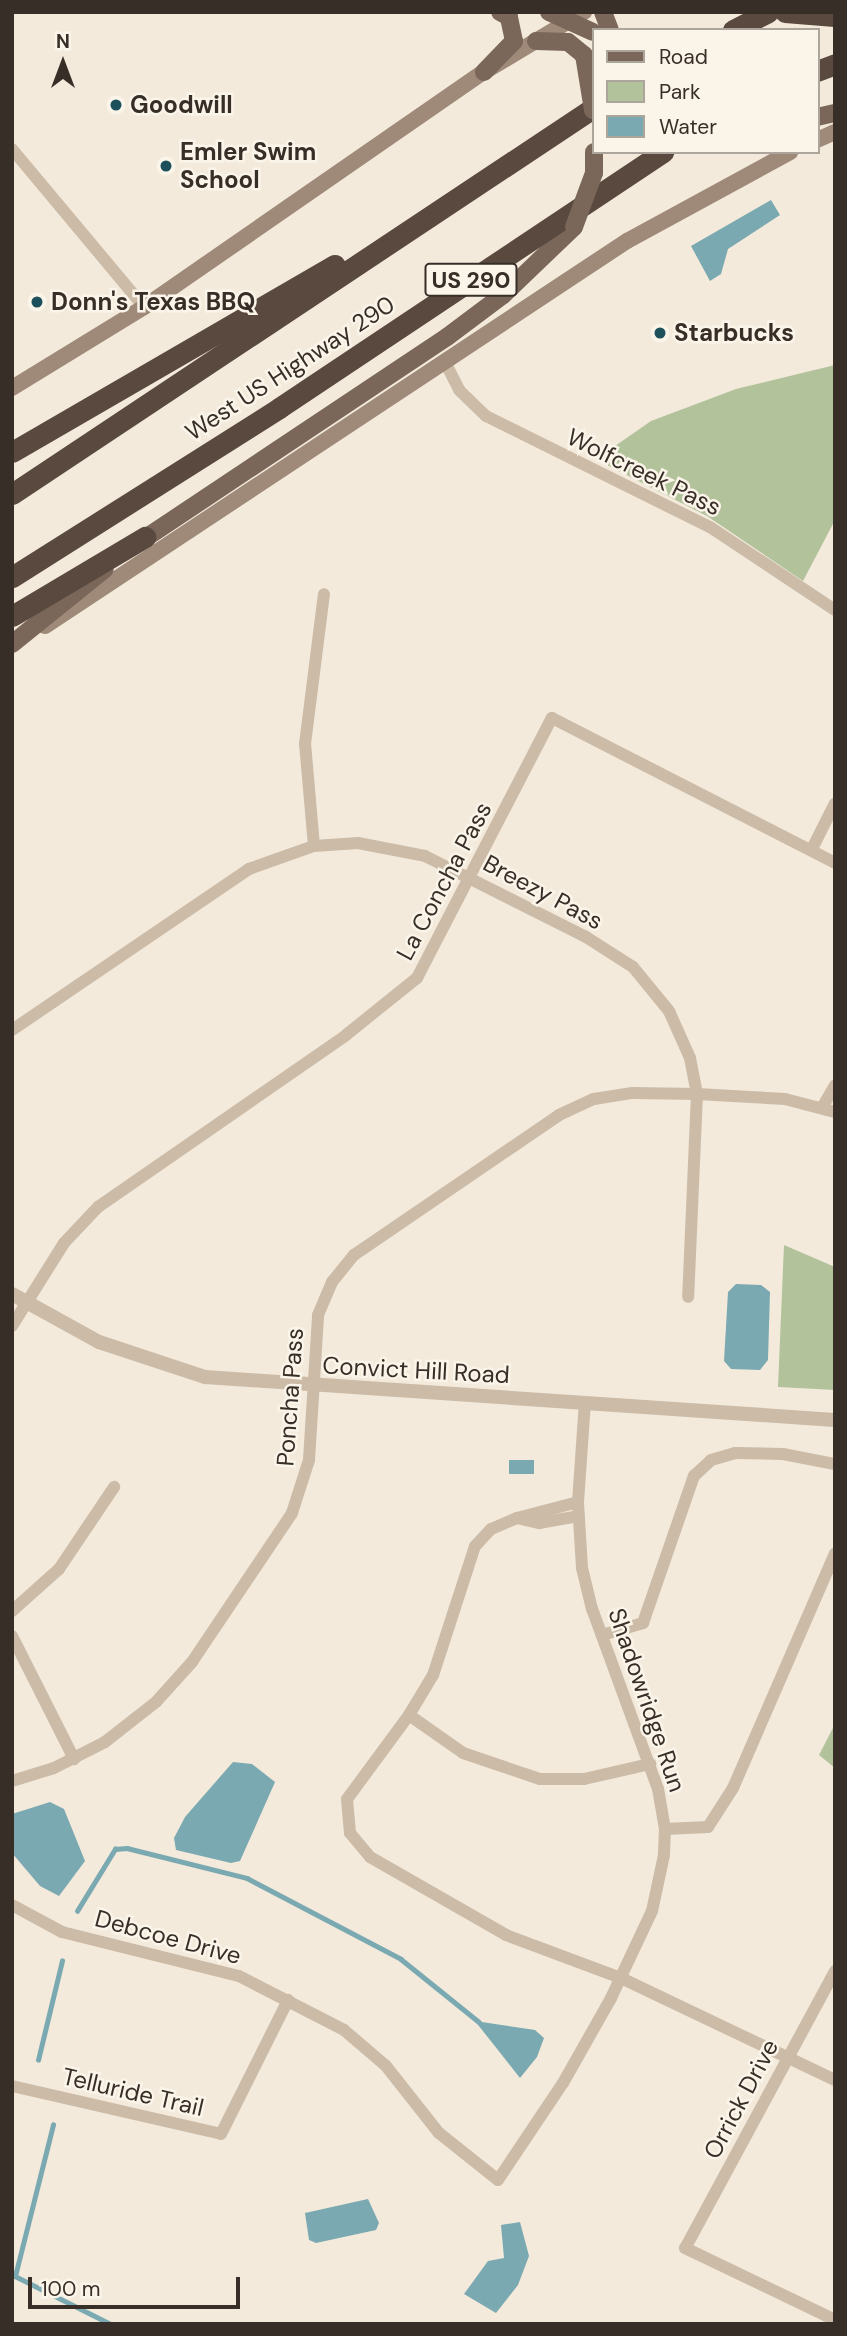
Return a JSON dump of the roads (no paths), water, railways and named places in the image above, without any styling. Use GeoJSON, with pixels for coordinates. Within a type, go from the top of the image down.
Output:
{"type":"FeatureCollection","features":[{"type":"Feature","properties":{"kind":"highway"},"geometry":{"type":"LineString","coordinates":[[737,28],[768,12]]}},
{"type":"Feature","properties":{"kind":"highway"},"geometry":{"type":"LineString","coordinates":[[785,12],[835,16]]}},
{"type":"Feature","properties":{"kind":"highway","name":"West US Highway 290"},"geometry":{"type":"LineString","coordinates":[[12,494],[592,110]]}},
{"type":"Feature","properties":{"kind":"highway","name":"West US Highway 290"},"geometry":{"type":"LineString","coordinates":[[12,577],[279,408],[660,154]]}},
{"type":"Feature","properties":{"kind":"highway","name":"US 290"},"geometry":{"type":"LineString","coordinates":[[12,452],[522,158]]}},
{"type":"Feature","properties":{"kind":"highway"},"geometry":{"type":"LineString","coordinates":[[12,617],[145,537]]}},
{"type":"Feature","properties":{"kind":"main road"},"geometry":{"type":"LineString","coordinates":[[484,72],[514,41],[509,17],[500,12]]}},
{"type":"Feature","properties":{"kind":"main road"},"geometry":{"type":"LineString","coordinates":[[550,12],[576,15],[592,31]]}},
{"type":"Feature","properties":{"kind":"main road"},"geometry":{"type":"LineString","coordinates":[[12,388],[144,307],[484,72],[576,15]]}},
{"type":"Feature","properties":{"kind":"main road"},"geometry":{"type":"LineString","coordinates":[[576,15],[592,103]]}},
{"type":"Feature","properties":{"kind":"main road"},"geometry":{"type":"LineString","coordinates":[[536,41],[568,41],[584,55]]}},
{"type":"Feature","properties":{"kind":"main road"},"geometry":{"type":"LineString","coordinates":[[819,139],[835,132]]}},
{"type":"Feature","properties":{"kind":"main road"},"geometry":{"type":"LineString","coordinates":[[12,645],[145,537],[447,337],[503,295],[574,227],[594,173],[594,154]]}},
{"type":"Feature","properties":{"kind":"main road"},"geometry":{"type":"LineString","coordinates":[[12,645],[446,364],[627,241],[786,154]]}},
{"type":"Feature","properties":{"kind":"street"},"geometry":{"type":"LineString","coordinates":[[12,149],[144,307]]}},
{"type":"Feature","properties":{"kind":"street","name":"Wolfcreek Pass"},"geometry":{"type":"LineString","coordinates":[[446,364],[460,390],[486,416],[710,527],[835,610]]}},
{"type":"Feature","properties":{"kind":"street"},"geometry":{"type":"LineString","coordinates":[[314,846],[305,744],[324,594]]}},
{"type":"Feature","properties":{"kind":"street","name":"La Concha Pass"},"geometry":{"type":"LineString","coordinates":[[12,1326],[64,1243],[114,1193],[401,994],[417,978],[472,878],[552,718],[835,863]]}},
{"type":"Feature","properties":{"kind":"street"},"geometry":{"type":"LineString","coordinates":[[812,849],[835,803]]}},
{"type":"Feature","properties":{"kind":"street","name":"Breezy Pass"},"geometry":{"type":"LineString","coordinates":[[12,1030],[249,869],[314,846],[358,843],[402,849],[472,878],[586,937],[633,967],[669,1011],[690,1058],[697,1094],[688,1297]]}},
{"type":"Feature","properties":{"kind":"street"},"geometry":{"type":"LineString","coordinates":[[829,1109],[835,1085]]}},
{"type":"Feature","properties":{"kind":"street","name":"Poncha Pass"},"geometry":{"type":"LineString","coordinates":[[12,1781],[74,1759],[116,1735],[167,1692],[292,1513],[307,1473],[318,1315],[332,1282],[354,1255],[559,1115],[594,1099],[633,1093],[697,1094],[829,1109]]}},
{"type":"Feature","properties":{"kind":"street","name":"Convict Hill Road"},"geometry":{"type":"LineString","coordinates":[[12,1294],[67,1327],[169,1368],[236,1382],[835,1420]]}},
{"type":"Feature","properties":{"kind":"street","name":"Shadowridge Run"},"geometry":{"type":"LineString","coordinates":[[498,2180],[563,2083],[621,1978],[658,1892],[665,1829],[649,1764],[602,1636],[582,1569],[578,1502],[585,1403]]}},
{"type":"Feature","properties":{"kind":"street"},"geometry":{"type":"LineString","coordinates":[[602,1636],[643,1623],[694,1476],[711,1460],[735,1452],[783,1454],[835,1464]]}},
{"type":"Feature","properties":{"kind":"street"},"geometry":{"type":"LineString","coordinates":[[12,1611],[59,1569],[114,1487]]}},
{"type":"Feature","properties":{"kind":"street"},"geometry":{"type":"LineString","coordinates":[[578,1502],[517,1518],[491,1529],[475,1546],[433,1675],[409,1715],[347,1799],[346,1815],[357,1845],[506,1935],[621,1978],[835,2080]]}},
{"type":"Feature","properties":{"kind":"street"},"geometry":{"type":"LineString","coordinates":[[517,1518],[540,1522],[578,1516]]}},
{"type":"Feature","properties":{"kind":"street"},"geometry":{"type":"LineString","coordinates":[[665,1829],[708,1827],[733,1787],[835,1553]]}},
{"type":"Feature","properties":{"kind":"street"},"geometry":{"type":"LineString","coordinates":[[12,1636],[74,1759]]}},
{"type":"Feature","properties":{"kind":"street"},"geometry":{"type":"LineString","coordinates":[[409,1715],[463,1753],[540,1779],[584,1779],[649,1764]]}},
{"type":"Feature","properties":{"kind":"street","name":"Debcoe Drive"},"geometry":{"type":"LineString","coordinates":[[12,1905],[46,1926],[218,1969],[288,2000],[367,2047],[439,2133],[498,2180]]}},
{"type":"Feature","properties":{"kind":"street","name":"Orrick Drive"},"geometry":{"type":"LineString","coordinates":[[835,1970],[685,2248],[835,2320]]}},
{"type":"Feature","properties":{"kind":"street","name":"Telluride Trail"},"geometry":{"type":"LineString","coordinates":[[12,2086],[221,2134],[288,2000]]}},
{"type":"Feature","properties":{"kind":"water"},"geometry":{"type":"Polygon","coordinates":[[[771,200],[780,215],[728,249],[721,274],[710,281],[691,246],[771,200]]]}},
{"type":"Feature","properties":{"kind":"water"},"geometry":{"type":"Polygon","coordinates":[[[736,1284],[761,1285],[770,1292],[768,1360],[760,1370],[731,1369],[724,1361],[728,1292],[736,1284]]]}},
{"type":"Feature","properties":{"kind":"water"},"geometry":{"type":"Polygon","coordinates":[[[509,1460],[534,1460],[534,1474],[509,1474],[509,1460]]]}},
{"type":"Feature","properties":{"kind":"water"},"geometry":{"type":"Polygon","coordinates":[[[233,1762],[252,1764],[275,1782],[240,1861],[231,1863],[176,1850],[174,1838],[185,1817],[233,1762]]]}},
{"type":"Feature","properties":{"kind":"water"},"geometry":{"type":"Polygon","coordinates":[[[50,1802],[64,1809],[85,1861],[59,1896],[40,1886],[12,1853],[12,1814],[50,1802]]]}},
{"type":"Feature","properties":{"kind":"water"},"geometry":{"type":"Polygon","coordinates":[[[475,2021],[535,2030],[544,2038],[537,2057],[520,2078],[475,2021]]]}},
{"type":"Feature","properties":{"kind":"water"},"geometry":{"type":"Polygon","coordinates":[[[368,2199],[379,2223],[376,2230],[316,2243],[309,2240],[305,2213],[368,2199]]]}},
{"type":"Feature","properties":{"kind":"water"},"geometry":{"type":"Polygon","coordinates":[[[520,2222],[529,2256],[518,2285],[496,2313],[464,2294],[488,2261],[504,2258],[501,2225],[520,2222]]]}},
{"type":"Feature","properties":{"kind":"waterway"},"geometry":{"type":"LineString","coordinates":[[77,1911],[115,1849],[127,1848],[247,1878],[401,1959],[479,2022]]}},
{"type":"Feature","properties":{"kind":"waterway"},"geometry":{"type":"LineString","coordinates":[[38,2060],[62,1961]]}},
{"type":"Feature","properties":{"kind":"waterway"},"geometry":{"type":"LineString","coordinates":[[15,2276],[53,2125]]}},
{"type":"Feature","properties":{"kind":"waterway"},"geometry":{"type":"LineString","coordinates":[[13,2275],[111,2324]]}},
{"type":"Feature","properties":{"kind":"place","name":"Goodwill"},"geometry":{"type":"Point","coordinates":[116,105]}},
{"type":"Feature","properties":{"kind":"place","name":"Emler Swim School"},"geometry":{"type":"Point","coordinates":[166,166]}},
{"type":"Feature","properties":{"kind":"place","name":"Donn's Texas BBQ"},"geometry":{"type":"Point","coordinates":[37,302]}},
{"type":"Feature","properties":{"kind":"place","name":"Starbucks"},"geometry":{"type":"Point","coordinates":[660,333]}}]}
